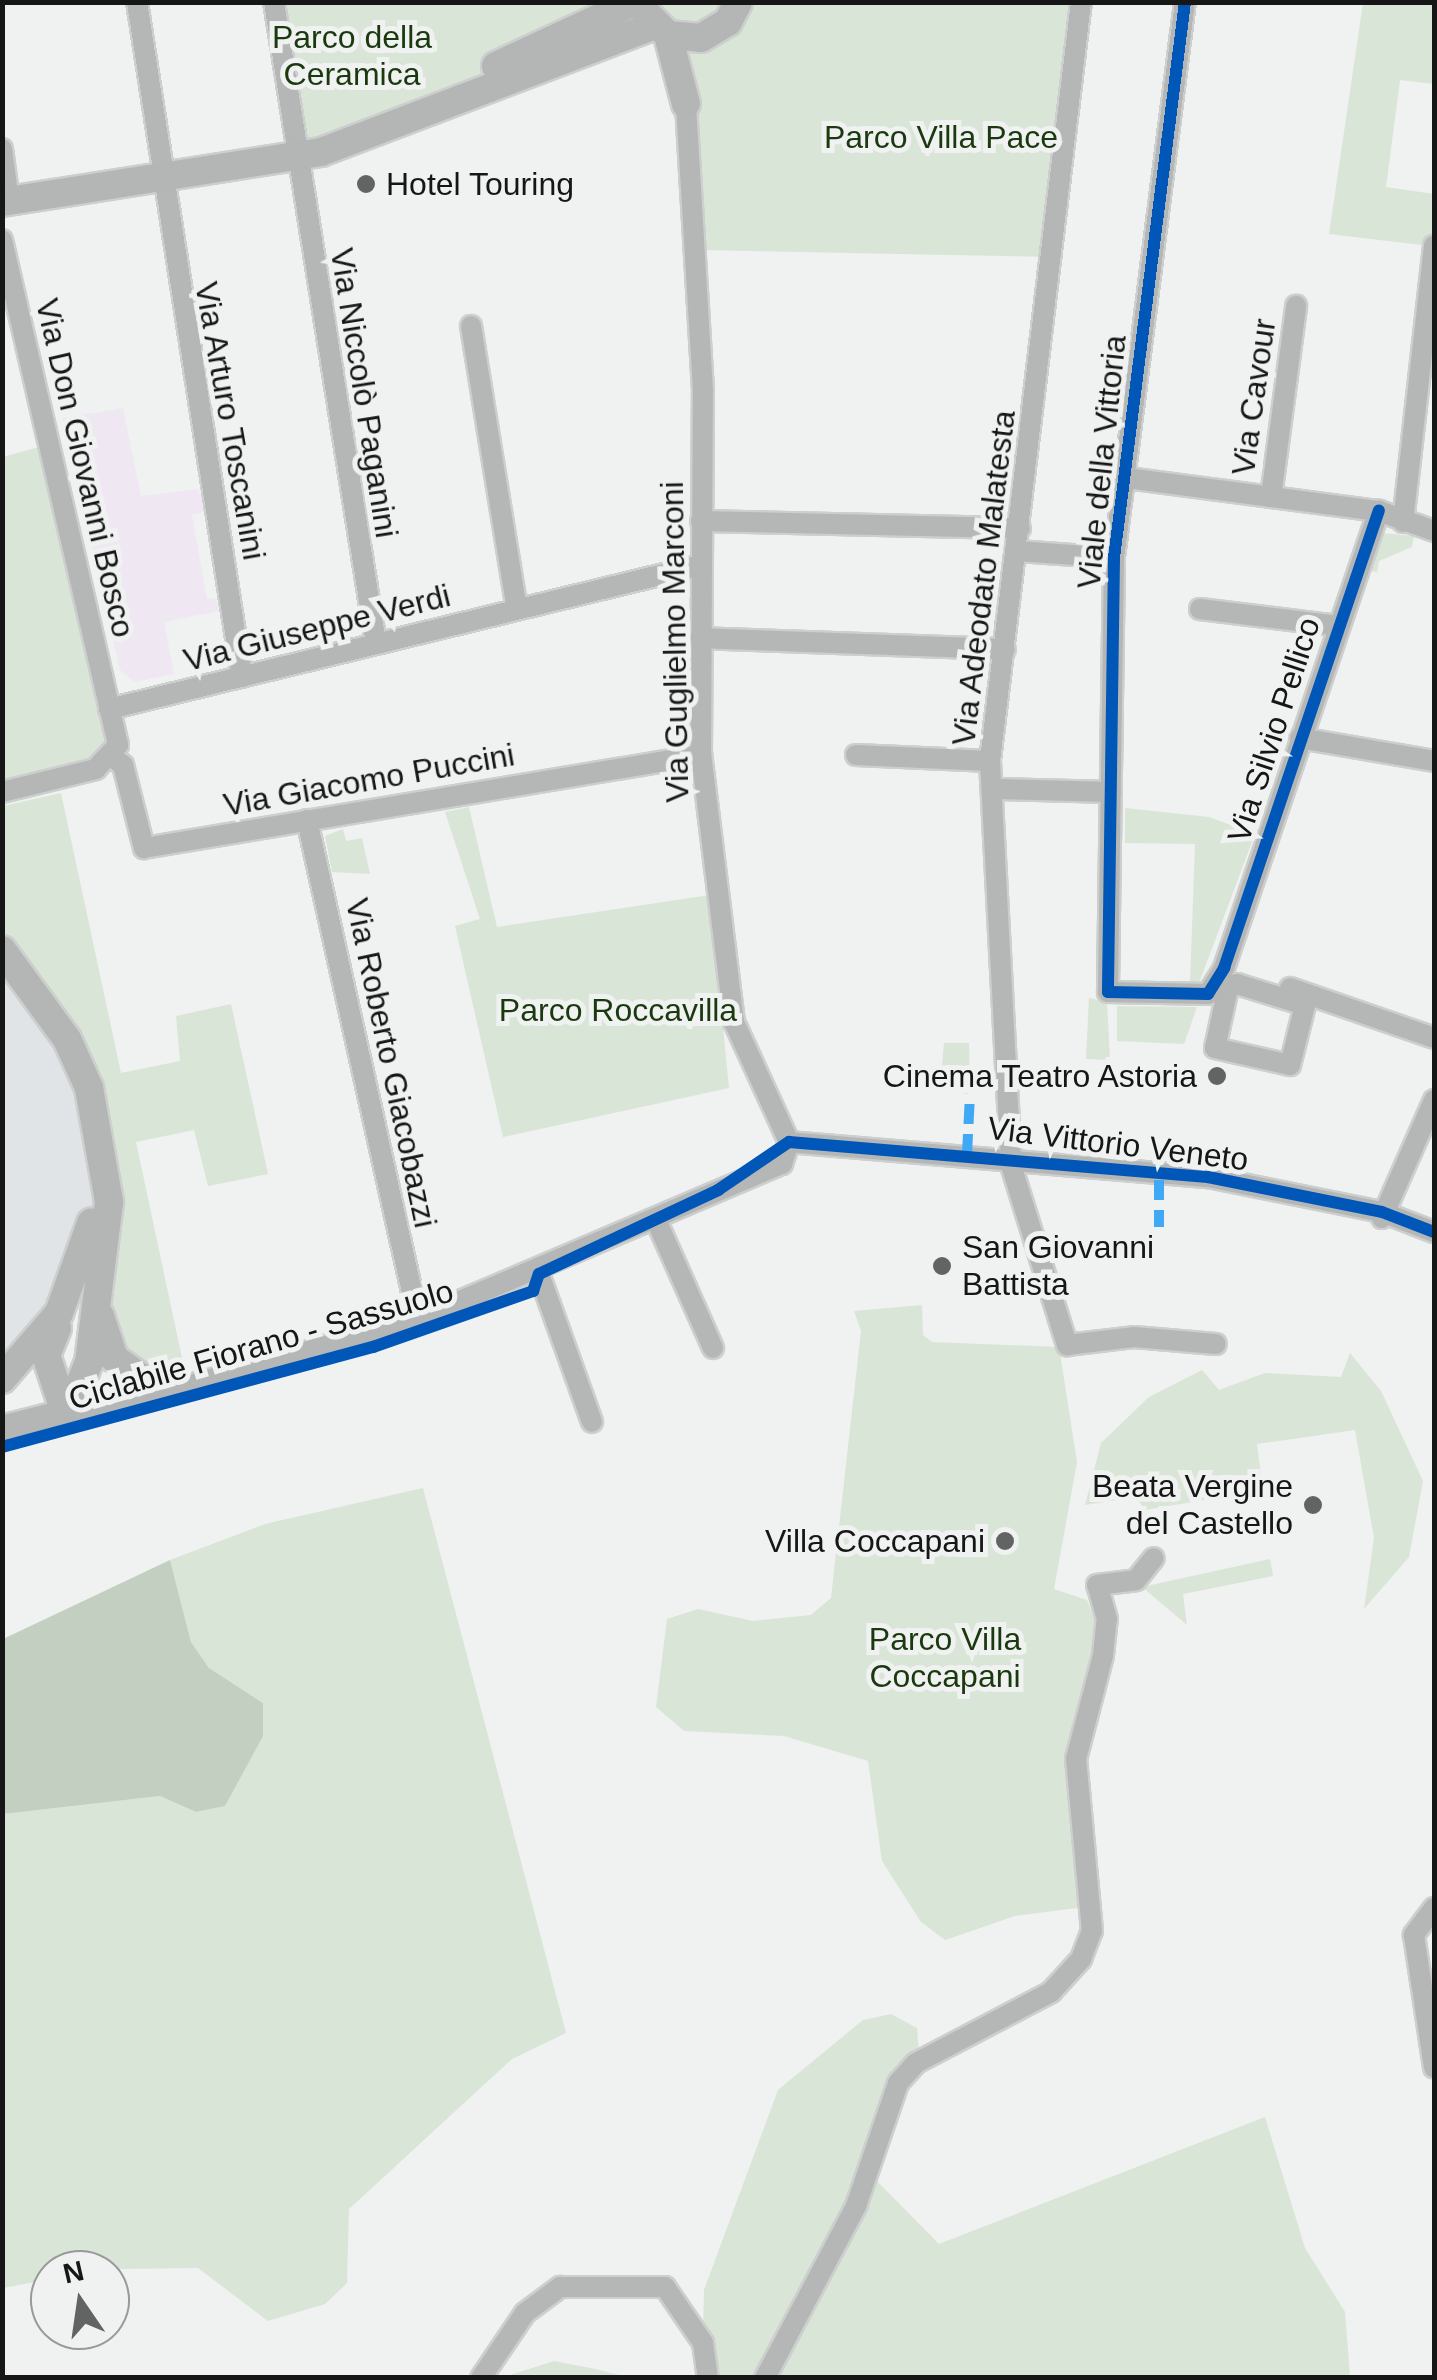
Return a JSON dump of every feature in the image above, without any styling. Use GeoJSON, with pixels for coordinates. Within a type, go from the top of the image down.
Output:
{"type":"FeatureCollection","features":[{"type":"Feature","properties":{"kind":"street","name":"Via Arturo Toscanini"},"geometry":{"type":"LineString","coordinates":[[137,2],[158,175],[242,677]]}},
{"type":"Feature","properties":{"kind":"street","name":"Via Niccolò Paganini"},"geometry":{"type":"LineString","coordinates":[[274,2],[376,644]]}},
{"type":"Feature","properties":{"kind":"street"},"geometry":{"type":"LineString","coordinates":[[2,149],[6,201],[295,150],[634,2]]}},
{"type":"Feature","properties":{"kind":"street"},"geometry":{"type":"LineString","coordinates":[[686,104],[701,38],[728,22],[738,2]]}},
{"type":"Feature","properties":{"kind":"street","name":"Via Adeodato Malatesta"},"geometry":{"type":"LineString","coordinates":[[1080,2],[990,761],[998,789],[1012,1160],[1067,1344],[1134,1337],[1216,1344]]}},
{"type":"Feature","properties":{"kind":"street","name":"Viale della Vittoria"},"geometry":{"type":"LineString","coordinates":[[1186,2],[1114,558],[1106,990],[1208,994],[1224,968]]}},
{"type":"Feature","properties":{"kind":"street"},"geometry":{"type":"LineString","coordinates":[[295,150],[321,152],[655,21],[701,38]]}},
{"type":"Feature","properties":{"kind":"street"},"geometry":{"type":"LineString","coordinates":[[655,21],[686,104]]}},
{"type":"Feature","properties":{"kind":"street","name":"Via Guglielmo Marconi"},"geometry":{"type":"LineString","coordinates":[[686,104],[700,300],[702,755],[734,1022],[789,1142]]}},
{"type":"Feature","properties":{"kind":"street","name":"Via Don Giovanni Bosco"},"geometry":{"type":"LineString","coordinates":[[2,240],[109,709]]}},
{"type":"Feature","properties":{"kind":"street"},"geometry":{"type":"LineString","coordinates":[[1404,522],[1430,330],[1434,246]]}},
{"type":"Feature","properties":{"kind":"street","name":"Via Cavour"},"geometry":{"type":"LineString","coordinates":[[1271,497],[1296,306]]}},
{"type":"Feature","properties":{"kind":"street"},"geometry":{"type":"LineString","coordinates":[[471,326],[517,609]]}},
{"type":"Feature","properties":{"kind":"street"},"geometry":{"type":"LineString","coordinates":[[1127,478],[1379,511],[1434,532]]}},
{"type":"Feature","properties":{"kind":"street","name":"Via Silvio Pellico"},"geometry":{"type":"LineString","coordinates":[[1224,968],[1379,511]]}},
{"type":"Feature","properties":{"kind":"street"},"geometry":{"type":"LineString","coordinates":[[700,521],[1020,528]]}},
{"type":"Feature","properties":{"kind":"street"},"geometry":{"type":"LineString","coordinates":[[1017,550],[1114,558]]}},
{"type":"Feature","properties":{"kind":"street","name":"Via Giuseppe Verdi"},"geometry":{"type":"LineString","coordinates":[[109,709],[700,565]]}},
{"type":"Feature","properties":{"kind":"street","name":"Via Silvio Pellico"},"geometry":{"type":"LineString","coordinates":[[1200,609],[1338,626]]}},
{"type":"Feature","properties":{"kind":"street"},"geometry":{"type":"LineString","coordinates":[[700,638],[1005,648]]}},
{"type":"Feature","properties":{"kind":"street"},"geometry":{"type":"LineString","coordinates":[[2,792],[112,757],[109,709]]}},
{"type":"Feature","properties":{"kind":"street"},"geometry":{"type":"LineString","coordinates":[[1300,738],[1434,762]]}},
{"type":"Feature","properties":{"kind":"street","name":"Via Giacomo Puccini"},"geometry":{"type":"LineString","coordinates":[[112,757],[123,765],[144,848],[702,755]]}},
{"type":"Feature","properties":{"kind":"street"},"geometry":{"type":"LineString","coordinates":[[856,755],[990,761]]}},
{"type":"Feature","properties":{"kind":"street"},"geometry":{"type":"LineString","coordinates":[[998,789],[1111,792]]}},
{"type":"Feature","properties":{"kind":"street","name":"Via Roberto Giacobazzi"},"geometry":{"type":"LineString","coordinates":[[307,820],[418,1319]]}},
{"type":"Feature","properties":{"kind":"street"},"geometry":{"type":"LineString","coordinates":[[2,950],[40,1000],[89,1088],[104,1184],[98,1309],[67,1408]]}},
{"type":"Feature","properties":{"kind":"street"},"geometry":{"type":"LineString","coordinates":[[2,968],[40,1000]]}},
{"type":"Feature","properties":{"kind":"street"},"geometry":{"type":"LineString","coordinates":[[1224,968],[1434,1038]]}},
{"type":"Feature","properties":{"kind":"street"},"geometry":{"type":"LineString","coordinates":[[1237,984],[1305,1004],[1290,1065],[1215,1048],[1224,1004],[1237,984]]}},
{"type":"Feature","properties":{"kind":"street"},"geometry":{"type":"LineString","coordinates":[[1382,1215],[1434,1100]]}},
{"type":"Feature","properties":{"kind":"street"},"geometry":{"type":"LineString","coordinates":[[2,1434],[101,1412],[418,1319],[539,1274],[782,1164],[789,1142]]}},
{"type":"Feature","properties":{"kind":"street"},"geometry":{"type":"LineString","coordinates":[[718,1190],[789,1142]]}},
{"type":"Feature","properties":{"kind":"street","name":"Via Vittorio Veneto"},"geometry":{"type":"LineString","coordinates":[[789,1142],[1208,1177],[1382,1215],[1434,1232]]}},
{"type":"Feature","properties":{"kind":"street"},"geometry":{"type":"LineString","coordinates":[[67,1408],[46,1355],[104,1184]]}},
{"type":"Feature","properties":{"kind":"street"},"geometry":{"type":"LineString","coordinates":[[656,1220],[714,1348]]}},
{"type":"Feature","properties":{"kind":"street"},"geometry":{"type":"LineString","coordinates":[[539,1274],[592,1422]]}},
{"type":"Feature","properties":{"kind":"street"},"geometry":{"type":"LineString","coordinates":[[98,1309],[114,1358],[154,1387]]}},
{"type":"Feature","properties":{"kind":"street"},"geometry":{"type":"LineString","coordinates":[[2,1378],[60,1312]]}},
{"type":"Feature","properties":{"kind":"street"},"geometry":{"type":"LineString","coordinates":[[2,1420],[154,1387],[188,1385]]}},
{"type":"Feature","properties":{"kind":"street"},"geometry":{"type":"LineString","coordinates":[[2,1434],[67,1408],[101,1412]]}},
{"type":"Feature","properties":{"kind":"street"},"geometry":{"type":"LineString","coordinates":[[765,2378],[856,2206],[898,2083],[916,2063],[1051,1992],[1081,1958],[1092,1931],[1076,1759],[1105,1637],[1097,1586],[1136,1580],[1154,1558]]}},
{"type":"Feature","properties":{"kind":"street"},"geometry":{"type":"LineString","coordinates":[[1434,1908],[1414,1935],[1434,2068]]}},
{"type":"Feature","properties":{"kind":"street"},"geometry":{"type":"LineString","coordinates":[[482,2378],[525,2313],[560,2286],[665,2288],[703,2343],[708,2378]]}},
{"type":"Feature","properties":{"kind":"shaded area"},"geometry":{"type":"Polygon","coordinates":[[[123,408],[141,496],[197,489],[203,500],[205,512],[192,515],[207,599],[216,598],[219,611],[164,622],[174,674],[135,682],[120,670],[62,418],[123,408]]]}},
{"type":"Feature","properties":{"kind":"shaded area"},"geometry":{"type":"Polygon","coordinates":[[[2,959],[55,1021],[100,1160],[80,1285],[2,1358],[2,959]]]}},
{"type":"Feature","properties":{"kind":"green space","name":"Parco Villa Pace"},"geometry":{"type":"Polygon","coordinates":[[[274,3],[1076,3],[1050,257],[703,250],[678,22],[664,11],[298,149],[274,3]]]}},
{"type":"Feature","properties":{"kind":"green space"},"geometry":{"type":"Polygon","coordinates":[[[1363,3],[1434,3],[1434,84],[1400,80],[1386,187],[1434,194],[1434,241],[1422,245],[1329,234],[1363,3]]]}},
{"type":"Feature","properties":{"kind":"green space"},"geometry":{"type":"Polygon","coordinates":[[[39,447],[115,754],[3,787],[3,457],[39,447]]]}},
{"type":"Feature","properties":{"kind":"green space"},"geometry":{"type":"Polygon","coordinates":[[[1382,533],[1414,536],[1412,547],[1379,561],[1377,572],[1364,570],[1382,533]]]}},
{"type":"Feature","properties":{"kind":"green space"},"geometry":{"type":"Polygon","coordinates":[[[61,793],[121,1073],[180,1061],[176,1016],[231,1004],[268,1174],[208,1186],[194,1130],[136,1142],[185,1372],[158,1380],[117,1350],[108,1315],[119,1201],[101,1082],[3,944],[3,806],[61,793]]]}},
{"type":"Feature","properties":{"kind":"green space","name":"Parco Roccavilla"},"geometry":{"type":"Polygon","coordinates":[[[469,807],[497,927],[710,895],[729,1088],[503,1137],[455,926],[480,919],[445,812],[469,807]]]}},
{"type":"Feature","properties":{"kind":"green space"},"geometry":{"type":"Polygon","coordinates":[[[1125,808],[1209,817],[1255,834],[1199,983],[1190,983],[1195,844],[1125,843],[1125,808]]]}},
{"type":"Feature","properties":{"kind":"green space"},"geometry":{"type":"Polygon","coordinates":[[[343,829],[346,841],[362,838],[370,874],[332,872],[325,836],[343,829]]]}},
{"type":"Feature","properties":{"kind":"green space"},"geometry":{"type":"Polygon","coordinates":[[[1089,998],[1107,1002],[1110,1060],[1086,1059],[1089,998]]]}},
{"type":"Feature","properties":{"kind":"green space"},"geometry":{"type":"Polygon","coordinates":[[[1117,1006],[1197,1007],[1184,1044],[1117,1041],[1117,1006]]]}},
{"type":"Feature","properties":{"kind":"green space"},"geometry":{"type":"Polygon","coordinates":[[[944,1043],[969,1043],[970,1092],[940,1088],[944,1043]]]}},
{"type":"Feature","properties":{"kind":"green space","name":"Parco Villa Coccapani"},"geometry":{"type":"Polygon","coordinates":[[[922,1305],[923,1335],[932,1342],[1059,1347],[1077,1462],[1054,1589],[1087,1600],[1099,1630],[1075,1725],[1093,1906],[1015,1916],[945,1940],[921,1922],[882,1861],[868,1761],[784,1736],[684,1731],[656,1707],[667,1619],[698,1609],[753,1621],[811,1615],[831,1598],[861,1331],[854,1311],[922,1305]]]}},
{"type":"Feature","properties":{"kind":"green space"},"geometry":{"type":"Polygon","coordinates":[[[1350,1353],[1381,1391],[1423,1481],[1409,1557],[1364,1609],[1374,1538],[1355,1430],[1257,1444],[1263,1490],[1145,1510],[1136,1497],[1085,1505],[1101,1443],[1149,1397],[1202,1370],[1219,1390],[1265,1373],[1341,1377],[1350,1353]]]}},
{"type":"Feature","properties":{"kind":"green space"},"geometry":{"type":"Polygon","coordinates":[[[423,1488],[566,2033],[512,2059],[349,2209],[347,2283],[325,2304],[268,2321],[198,2268],[130,2269],[130,2250],[30,2250],[30,2283],[3,2288],[3,1814],[160,1796],[196,1812],[225,1806],[263,1703],[209,1668],[191,1642],[170,1560],[265,1524],[423,1488]]]}},
{"type":"Feature","properties":{"kind":"green space"},"geometry":{"type":"Polygon","coordinates":[[[1270,1559],[1273,1576],[1183,1594],[1187,1625],[1142,1587],[1270,1559]]]}},
{"type":"Feature","properties":{"kind":"green space"},"geometry":{"type":"Polygon","coordinates":[[[170,1560],[191,1642],[209,1668],[263,1703],[263,1736],[225,1806],[196,1812],[160,1796],[3,1814],[3,1639],[170,1560]]]}},
{"type":"Feature","properties":{"kind":"green space"},"geometry":{"type":"Polygon","coordinates":[[[891,2014],[917,2028],[919,2054],[872,2176],[939,2244],[1265,2117],[1305,2248],[1345,2312],[1350,2377],[702,2377],[704,2290],[778,2090],[863,2020],[891,2014]]]}},
{"type":"Feature","properties":{"kind":"green space"},"geometry":{"type":"Polygon","coordinates":[[[554,2361],[595,2369],[627,2377],[504,2377],[554,2361]]]}},
{"type":"Feature","properties":{"kind":"marked path"},"geometry":{"type":"LineString","coordinates":[[967,1154],[970,1094]]}},
{"type":"Feature","properties":{"kind":"marked path"},"geometry":{"type":"LineString","coordinates":[[1159,1180],[1159,1227]]}},
{"type":"Feature","properties":{"kind":"cycle path"},"geometry":{"type":"LineString","coordinates":[[1185,2],[1114,558],[1108,992],[1208,994],[1224,968],[1379,511]]}},
{"type":"Feature","properties":{"kind":"cycle path","name":"Ciclabile Fiorano - Sassuolo"},"geometry":{"type":"LineString","coordinates":[[2,1447],[373,1347],[533,1291],[539,1274],[718,1190],[789,1142],[1208,1177],[1382,1212],[1434,1232]]}},
{"type":"Feature","properties":{"kind":"place","name":"Hotel Touring"},"geometry":{"type":"Point","coordinates":[366,184]}},
{"type":"Feature","properties":{"kind":"place","name":"Cinema Teatro Astoria"},"geometry":{"type":"Point","coordinates":[1217,1076]}},
{"type":"Feature","properties":{"kind":"place","name":"San Giovanni Battista"},"geometry":{"type":"Point","coordinates":[942,1266]}},
{"type":"Feature","properties":{"kind":"place","name":"Beata Vergine del Castello"},"geometry":{"type":"Point","coordinates":[1313,1505]}},
{"type":"Feature","properties":{"kind":"place","name":"Villa Coccapani"},"geometry":{"type":"Point","coordinates":[1005,1541]}},
{"type":"Feature","properties":{"kind":"park label","name":"Parco della Ceramica"},"geometry":{"type":"Point","coordinates":[352,56]}}]}
